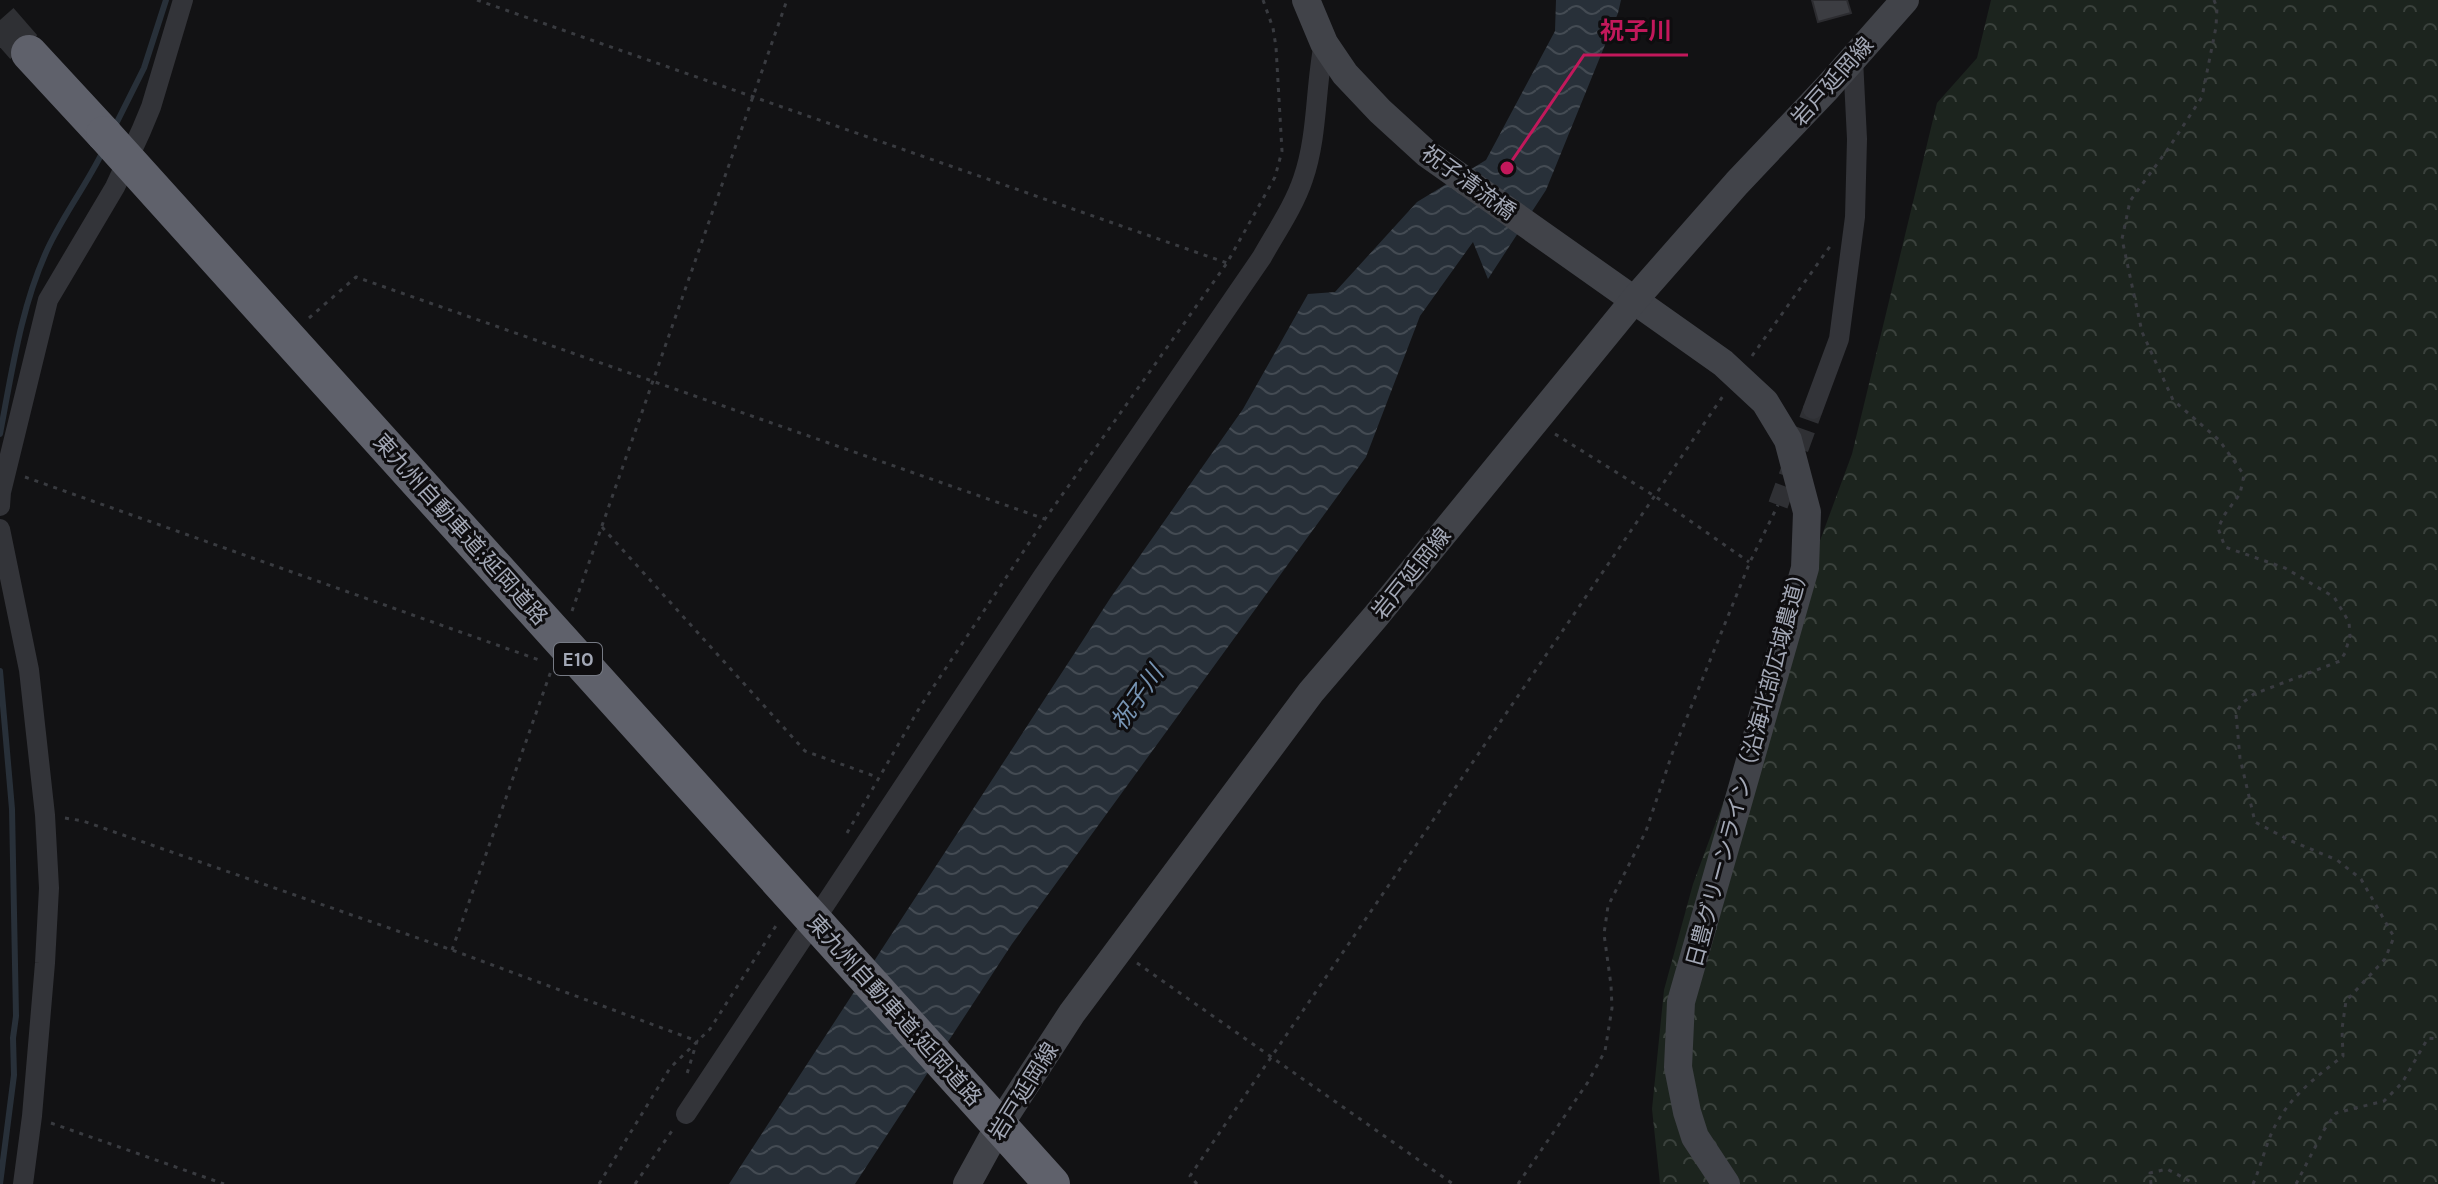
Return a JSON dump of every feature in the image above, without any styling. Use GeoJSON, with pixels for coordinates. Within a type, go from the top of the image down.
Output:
{"type":"FeatureCollection","features":[{"type":"Feature","properties":{"kind":"highway","name":"東九州自動車道;延岡道路"},"geometry":{"type":"LineString","coordinates":[[29,53],[1052,1184]]}},
{"type":"Feature","properties":{"kind":"main road","name":"岩戸延岡線"},"geometry":{"type":"LineString","coordinates":[[967,1184],[1000,1124],[1072,1013],[1311,692],[1635,299],[1905,0]]}},
{"type":"Feature","properties":{"kind":"main road","name":"祝子清流橋"},"geometry":{"type":"LineString","coordinates":[[1316,16],[1345,74],[1426,153],[1604,278]]}},
{"type":"Feature","properties":{"kind":"main road","name":"日豊グリーンライン（沿海北部広域農道）"},"geometry":{"type":"LineString","coordinates":[[1604,278],[1723,363],[1765,402],[1788,440],[1807,512],[1805,568],[1681,1002],[1678,1067],[1687,1112],[1695,1137],[1726,1184]]}},
{"type":"Feature","properties":{"kind":"street"},"geometry":{"type":"LineString","coordinates":[[0,506],[48,300],[115,187],[141,131],[183,0]]}},
{"type":"Feature","properties":{"kind":"street"},"geometry":{"type":"LineString","coordinates":[[686,1114],[1043,576],[1262,257],[1287,214],[1303,180],[1312,138],[1317,76],[1316,16]]}},
{"type":"Feature","properties":{"kind":"street"},"geometry":{"type":"LineString","coordinates":[[1813,409],[1839,339],[1853,225],[1857,139],[1853,59]]}},
{"type":"Feature","properties":{"kind":"street"},"geometry":{"type":"LineString","coordinates":[[0,529],[29,670],[45,815],[49,888],[32,1116],[23,1184]]}},
{"type":"Feature","properties":{"kind":"path"},"geometry":{"type":"LineString","coordinates":[[477,0],[1227,263]]}},
{"type":"Feature","properties":{"kind":"path"},"geometry":{"type":"LineString","coordinates":[[653,383],[787,0]]}},
{"type":"Feature","properties":{"kind":"path"},"geometry":{"type":"LineString","coordinates":[[844,838],[920,707],[1045,519],[1227,263],[1275,177],[1282,151],[1276,47],[1263,0]]}},
{"type":"Feature","properties":{"kind":"path"},"geometry":{"type":"LineString","coordinates":[[2214,0],[2217,8],[2216,27],[2202,97],[2130,201],[2122,239],[2142,332],[2173,400],[2219,440],[2244,475],[2240,494],[2218,528],[2225,547],[2285,568],[2334,597],[2349,622],[2350,636],[2340,661],[2254,694],[2241,704],[2236,714],[2240,758],[2255,822],[2337,860],[2349,869],[2361,879],[2394,937],[2385,959],[2346,1001],[2342,1029],[2343,1056],[2304,1088],[2289,1105],[2273,1130],[2253,1184]]}},
{"type":"Feature","properties":{"kind":"path"},"geometry":{"type":"LineString","coordinates":[[1748,362],[1835,239],[1853,225]]}},
{"type":"Feature","properties":{"kind":"path"},"geometry":{"type":"LineString","coordinates":[[303,323],[356,277],[1045,519]]}},
{"type":"Feature","properties":{"kind":"path"},"geometry":{"type":"LineString","coordinates":[[1185,1184],[1728,390]]}},
{"type":"Feature","properties":{"kind":"path"},"geometry":{"type":"LineString","coordinates":[[1535,422],[1656,497],[1750,562]]}},
{"type":"Feature","properties":{"kind":"path"},"geometry":{"type":"LineString","coordinates":[[7,470],[553,665]]}},
{"type":"Feature","properties":{"kind":"path"},"geometry":{"type":"LineString","coordinates":[[1518,1184],[1588,1082],[1605,1051],[1612,1008],[1604,934],[1608,906],[1646,831],[1672,754],[1750,562],[1778,505]]}},
{"type":"Feature","properties":{"kind":"path"},"geometry":{"type":"LineString","coordinates":[[602,527],[805,751],[877,777]]}},
{"type":"Feature","properties":{"kind":"path"},"geometry":{"type":"LineString","coordinates":[[45,815],[83,821],[452,950],[697,1041]]}},
{"type":"Feature","properties":{"kind":"path"},"geometry":{"type":"LineString","coordinates":[[599,1184],[670,1068],[710,1029],[787,912]]}},
{"type":"Feature","properties":{"kind":"path"},"geometry":{"type":"LineString","coordinates":[[1117,950],[1453,1184]]}},
{"type":"Feature","properties":{"kind":"path"},"geometry":{"type":"LineString","coordinates":[[2296,1184],[2336,1113],[2384,1101],[2402,1083],[2428,1038],[2438,1039]]}},
{"type":"Feature","properties":{"kind":"path"},"geometry":{"type":"LineString","coordinates":[[635,1184],[686,1114],[683,1102],[686,1073],[697,1041]]}},
{"type":"Feature","properties":{"kind":"path"},"geometry":{"type":"LineString","coordinates":[[32,1116],[224,1184]]}},
{"type":"Feature","properties":{"kind":"path"},"geometry":{"type":"LineString","coordinates":[[2151,1184],[2150,1173],[2167,1169],[2195,1184]]}},
{"type":"Feature","properties":{"kind":"path"},"geometry":{"type":"LineString","coordinates":[[1190,1176],[1197,1184]]}},
{"type":"Feature","properties":{"kind":"green space"},"geometry":{"type":"Polygon","coordinates":[[[1991,0],[2438,0],[2438,1184],[1660,1184],[1652,1109],[1664,990],[1693,884],[1852,454],[1937,103],[1977,58],[1991,0]]]}},
{"type":"Feature","properties":{"kind":"water"},"geometry":{"type":"Polygon","coordinates":[[[1556,0],[1621,0],[1546,190],[1488,279],[1473,242],[1420,316],[1366,457],[1012,944],[855,1184],[729,1184],[1111,597],[1243,409],[1308,294],[1335,292],[1417,202],[1486,160],[1555,31],[1556,0]]]}},
{"type":"Feature","properties":{"kind":"building"},"geometry":{"type":"Polygon","coordinates":[[[1812,0],[1847,0],[1851,13],[1818,22],[1812,0]]]}},
{"type":"Feature","properties":{"kind":"waterway"},"geometry":{"type":"LineString","coordinates":[[115,126],[144,68],[166,0]]}},
{"type":"Feature","properties":{"kind":"waterway"},"geometry":{"type":"LineString","coordinates":[[0,434],[18,339],[39,270],[54,235],[103,151]]}},
{"type":"Feature","properties":{"kind":"waterway"},"geometry":{"type":"LineString","coordinates":[[0,671],[12,809],[16,1016],[14,1075],[0,1184]]}},
{"type":"Feature","properties":{"kind":"tunnel"},"geometry":{"type":"LineString","coordinates":[[0,20],[29,53]]}},
{"type":"Feature","properties":{"kind":"tunnel"},"geometry":{"type":"LineString","coordinates":[[1778,505],[1813,409]]}},
{"type":"Feature","properties":{"kind":"place","name":"祝子川"},"geometry":{"type":"Point","coordinates":[1507,168]}}]}
